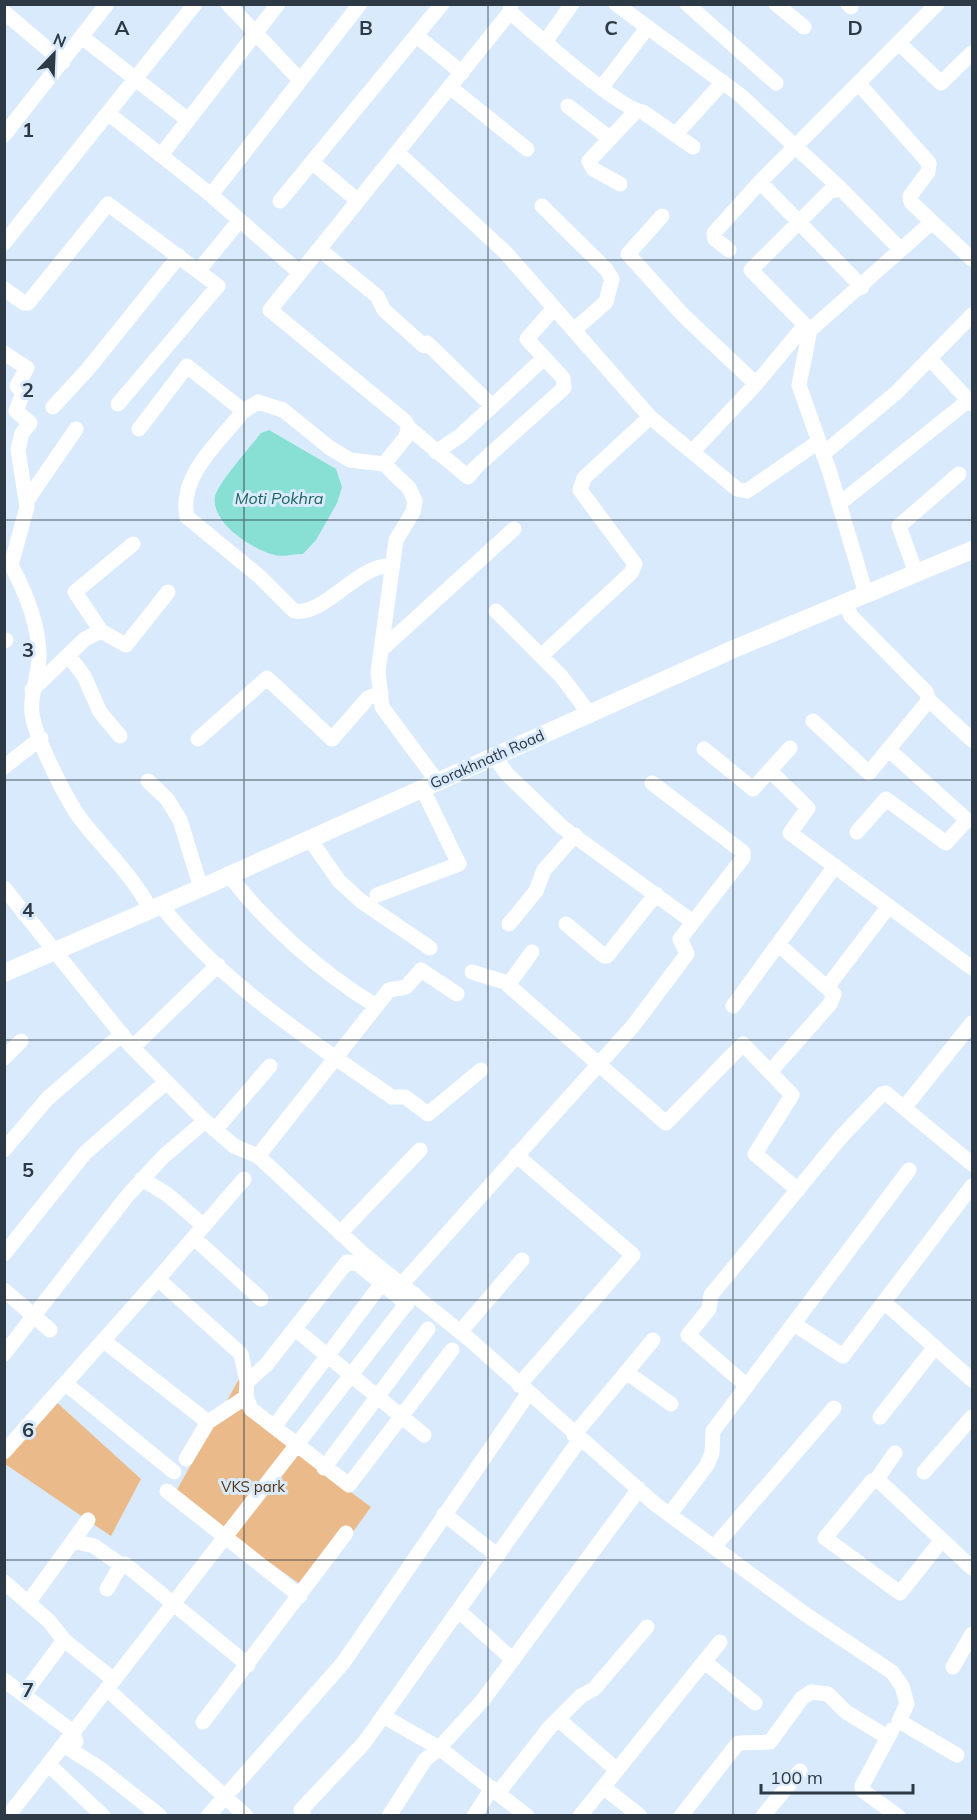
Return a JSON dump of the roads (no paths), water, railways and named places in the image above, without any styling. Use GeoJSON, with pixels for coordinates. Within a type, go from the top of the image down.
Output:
{"type":"FeatureCollection","features":[{"type":"Feature","properties":{"kind":"main road","name":"Gorakhnath Road"},"geometry":{"type":"LineString","coordinates":[[4,972],[201,888],[589,713],[972,550]]}},
{"type":"Feature","properties":{"kind":"street"},"geometry":{"type":"LineString","coordinates":[[7,128],[63,62],[107,4]]}},
{"type":"Feature","properties":{"kind":"street"},"geometry":{"type":"LineString","coordinates":[[4,243],[195,4]]}},
{"type":"Feature","properties":{"kind":"street"},"geometry":{"type":"LineString","coordinates":[[228,4],[299,79]]}},
{"type":"Feature","properties":{"kind":"street"},"geometry":{"type":"LineString","coordinates":[[162,154],[278,4]]}},
{"type":"Feature","properties":{"kind":"street"},"geometry":{"type":"LineString","coordinates":[[212,195],[299,79],[360,4]]}},
{"type":"Feature","properties":{"kind":"street"},"geometry":{"type":"LineString","coordinates":[[280,201],[442,4]]}},
{"type":"Feature","properties":{"kind":"street"},"geometry":{"type":"LineString","coordinates":[[545,42],[572,4]]}},
{"type":"Feature","properties":{"kind":"street"},"geometry":{"type":"LineString","coordinates":[[687,4],[776,83]]}},
{"type":"Feature","properties":{"kind":"street"},"geometry":{"type":"LineString","coordinates":[[776,4],[804,27]]}},
{"type":"Feature","properties":{"kind":"street"},"geometry":{"type":"LineString","coordinates":[[729,250],[715,239],[714,232],[760,182],[900,44],[937,4]]}},
{"type":"Feature","properties":{"kind":"street"},"geometry":{"type":"LineString","coordinates":[[617,5],[723,82],[796,146],[900,250]]}},
{"type":"Feature","properties":{"kind":"street"},"geometry":{"type":"LineString","coordinates":[[555,308],[526,337],[531,347],[563,378],[564,388],[476,467],[468,477],[409,428],[405,421],[271,312],[271,306],[398,153],[510,8],[545,42],[602,87],[635,112],[643,112],[693,147]]}},
{"type":"Feature","properties":{"kind":"street"},"geometry":{"type":"LineString","coordinates":[[4,12],[63,62]]}},
{"type":"Feature","properties":{"kind":"street"},"geometry":{"type":"LineString","coordinates":[[602,87],[647,28]]}},
{"type":"Feature","properties":{"kind":"street"},"geometry":{"type":"LineString","coordinates":[[417,36],[462,73]]}},
{"type":"Feature","properties":{"kind":"street"},"geometry":{"type":"LineString","coordinates":[[82,37],[138,78],[188,120]]}},
{"type":"Feature","properties":{"kind":"street"},"geometry":{"type":"LineString","coordinates":[[900,44],[941,83],[972,53]]}},
{"type":"Feature","properties":{"kind":"street"},"geometry":{"type":"LineString","coordinates":[[675,135],[723,82]]}},
{"type":"Feature","properties":{"kind":"street"},"geometry":{"type":"LineString","coordinates":[[859,84],[929,163],[928,172],[910,196],[911,202],[972,259]]}},
{"type":"Feature","properties":{"kind":"street"},"geometry":{"type":"LineString","coordinates":[[450,87],[527,149]]}},
{"type":"Feature","properties":{"kind":"street"},"geometry":{"type":"LineString","coordinates":[[568,106],[608,138]]}},
{"type":"Feature","properties":{"kind":"street"},"geometry":{"type":"LineString","coordinates":[[620,183],[589,165],[589,161],[608,138],[635,112]]}},
{"type":"Feature","properties":{"kind":"street"},"geometry":{"type":"LineString","coordinates":[[109,114],[212,195],[299,272]]}},
{"type":"Feature","properties":{"kind":"street"},"geometry":{"type":"LineString","coordinates":[[398,153],[506,253],[650,417],[742,491],[821,448],[897,392],[970,323]]}},
{"type":"Feature","properties":{"kind":"street"},"geometry":{"type":"LineString","coordinates":[[312,162],[358,201]]}},
{"type":"Feature","properties":{"kind":"street"},"geometry":{"type":"LineString","coordinates":[[760,182],[861,287]]}},
{"type":"Feature","properties":{"kind":"street"},"geometry":{"type":"LineString","coordinates":[[806,329],[751,270],[831,189],[841,189]]}},
{"type":"Feature","properties":{"kind":"street"},"geometry":{"type":"LineString","coordinates":[[4,289],[24,303],[28,303],[108,204],[200,270],[218,286],[118,404]]}},
{"type":"Feature","properties":{"kind":"street"},"geometry":{"type":"LineString","coordinates":[[543,206],[606,269],[612,279],[606,302],[574,330]]}},
{"type":"Feature","properties":{"kind":"street"},"geometry":{"type":"LineString","coordinates":[[606,269],[628,255],[662,216]]}},
{"type":"Feature","properties":{"kind":"street"},"geometry":{"type":"LineString","coordinates":[[200,270],[239,221]]}},
{"type":"Feature","properties":{"kind":"street"},"geometry":{"type":"LineString","coordinates":[[692,452],[806,329],[861,287],[932,222]]}},
{"type":"Feature","properties":{"kind":"street"},"geometry":{"type":"LineString","coordinates":[[319,249],[377,296],[384,310],[492,406]]}},
{"type":"Feature","properties":{"kind":"street"},"geometry":{"type":"LineString","coordinates":[[628,255],[683,315],[756,384]]}},
{"type":"Feature","properties":{"kind":"street"},"geometry":{"type":"LineString","coordinates":[[53,407],[88,369],[179,256]]}},
{"type":"Feature","properties":{"kind":"street"},"geometry":{"type":"LineString","coordinates":[[806,329],[799,385],[866,594]]}},
{"type":"Feature","properties":{"kind":"street"},"geometry":{"type":"LineString","coordinates":[[4,353],[27,368],[17,386],[23,393],[16,411],[30,423],[22,433],[18,450],[26,502]]}},
{"type":"Feature","properties":{"kind":"street"},"geometry":{"type":"LineString","coordinates":[[436,452],[460,436],[543,358]]}},
{"type":"Feature","properties":{"kind":"street"},"geometry":{"type":"LineString","coordinates":[[839,504],[970,402],[930,359]]}},
{"type":"Feature","properties":{"kind":"street"},"geometry":{"type":"LineString","coordinates":[[140,429],[186,366],[242,412]]}},
{"type":"Feature","properties":{"kind":"street"},"geometry":{"type":"LineString","coordinates":[[377,895],[459,864],[430,784],[382,707],[378,672],[393,566],[396,540],[413,512],[415,501],[410,488],[384,464],[350,460],[330,448],[283,410],[258,402],[242,412],[195,472],[186,498],[190,522],[260,577],[294,611],[300,612],[324,602],[376,566],[393,566]]}},
{"type":"Feature","properties":{"kind":"street"},"geometry":{"type":"LineString","coordinates":[[541,656],[631,573],[635,564],[580,490],[584,478],[650,417]]}},
{"type":"Feature","properties":{"kind":"street"},"geometry":{"type":"LineString","coordinates":[[384,464],[405,438],[409,428]]}},
{"type":"Feature","properties":{"kind":"street"},"geometry":{"type":"LineString","coordinates":[[76,429],[26,502],[10,565],[29,598],[39,656],[32,690],[32,719],[66,795],[81,821],[155,906],[241,986],[392,1097],[407,1098],[426,1114],[481,1070]]}},
{"type":"Feature","properties":{"kind":"street"},"geometry":{"type":"LineString","coordinates":[[916,573],[899,526],[959,474]]}},
{"type":"Feature","properties":{"kind":"street"},"geometry":{"type":"LineString","coordinates":[[381,650],[514,529]]}},
{"type":"Feature","properties":{"kind":"street"},"geometry":{"type":"LineString","coordinates":[[133,544],[75,592],[100,631],[126,645],[168,592]]}},
{"type":"Feature","properties":{"kind":"street"},"geometry":{"type":"LineString","coordinates":[[845,603],[850,616],[926,692],[929,700],[972,740]]}},
{"type":"Feature","properties":{"kind":"street"},"geometry":{"type":"LineString","coordinates":[[496,611],[561,676],[589,713]]}},
{"type":"Feature","properties":{"kind":"street"},"geometry":{"type":"LineString","coordinates":[[32,690],[85,639],[100,631]]}},
{"type":"Feature","properties":{"kind":"street"},"geometry":{"type":"LineString","coordinates":[[68,655],[84,676],[99,712],[120,736]]}},
{"type":"Feature","properties":{"kind":"street"},"geometry":{"type":"LineString","coordinates":[[198,739],[267,678],[332,739],[368,698],[381,693]]}},
{"type":"Feature","properties":{"kind":"street"},"geometry":{"type":"LineString","coordinates":[[813,721],[869,773],[929,700]]}},
{"type":"Feature","properties":{"kind":"street"},"geometry":{"type":"LineString","coordinates":[[4,766],[41,738]]}},
{"type":"Feature","properties":{"kind":"street"},"geometry":{"type":"LineString","coordinates":[[704,749],[752,789],[790,748]]}},
{"type":"Feature","properties":{"kind":"street"},"geometry":{"type":"LineString","coordinates":[[857,832],[886,799],[946,843],[970,817],[889,750]]}},
{"type":"Feature","properties":{"kind":"street"},"geometry":{"type":"LineString","coordinates":[[494,756],[507,774],[562,826],[693,922]]}},
{"type":"Feature","properties":{"kind":"street"},"geometry":{"type":"LineString","coordinates":[[770,771],[808,808],[790,833],[972,968]]}},
{"type":"Feature","properties":{"kind":"street"},"geometry":{"type":"LineString","coordinates":[[148,781],[167,799],[180,820],[201,888]]}},
{"type":"Feature","properties":{"kind":"street"},"geometry":{"type":"LineString","coordinates":[[402,1284],[633,1026],[687,954],[679,941],[744,855],[652,783]]}},
{"type":"Feature","properties":{"kind":"street"},"geometry":{"type":"LineString","coordinates":[[509,924],[536,891],[544,870],[575,835]]}},
{"type":"Feature","properties":{"kind":"street"},"geometry":{"type":"LineString","coordinates":[[309,838],[346,888],[361,901],[430,948]]}},
{"type":"Feature","properties":{"kind":"street"},"geometry":{"type":"LineString","coordinates":[[733,1006],[835,866]]}},
{"type":"Feature","properties":{"kind":"street"},"geometry":{"type":"LineString","coordinates":[[228,874],[246,898],[303,952],[341,984],[376,1006]]}},
{"type":"Feature","properties":{"kind":"street"},"geometry":{"type":"LineString","coordinates":[[4,888],[122,1034],[165,1083],[234,1146],[258,1156],[340,1233],[402,1284],[410,1299]]}},
{"type":"Feature","properties":{"kind":"street"},"geometry":{"type":"LineString","coordinates":[[566,924],[604,956],[607,956],[656,894]]}},
{"type":"Feature","properties":{"kind":"street"},"geometry":{"type":"LineString","coordinates":[[828,986],[889,906]]}},
{"type":"Feature","properties":{"kind":"street"},"geometry":{"type":"LineString","coordinates":[[770,1072],[830,1004],[834,994],[828,986],[779,945]]}},
{"type":"Feature","properties":{"kind":"street"},"geometry":{"type":"LineString","coordinates":[[508,983],[532,952]]}},
{"type":"Feature","properties":{"kind":"street"},"geometry":{"type":"LineString","coordinates":[[133,1047],[218,965]]}},
{"type":"Feature","properties":{"kind":"street"},"geometry":{"type":"LineString","coordinates":[[258,1156],[392,988],[406,987],[420,970],[457,994]]}},
{"type":"Feature","properties":{"kind":"street"},"geometry":{"type":"LineString","coordinates":[[472,972],[508,983],[597,1065],[666,1123],[742,1043],[793,1097],[755,1154],[798,1190]]}},
{"type":"Feature","properties":{"kind":"street"},"geometry":{"type":"LineString","coordinates":[[904,1108],[972,1023]]}},
{"type":"Feature","properties":{"kind":"street"},"geometry":{"type":"LineString","coordinates":[[4,1150],[47,1099],[122,1034]]}},
{"type":"Feature","properties":{"kind":"street"},"geometry":{"type":"LineString","coordinates":[[4,1058],[21,1041]]}},
{"type":"Feature","properties":{"kind":"street"},"geometry":{"type":"LineString","coordinates":[[4,1354],[142,1179],[164,1156],[210,1126],[270,1066]]}},
{"type":"Feature","properties":{"kind":"street"},"geometry":{"type":"LineString","coordinates":[[4,1254],[85,1153],[165,1083]]}},
{"type":"Feature","properties":{"kind":"street"},"geometry":{"type":"LineString","coordinates":[[747,1386],[688,1335],[709,1309],[711,1295],[841,1137],[882,1094],[886,1093],[972,1164]]}},
{"type":"Feature","properties":{"kind":"street"},"geometry":{"type":"LineString","coordinates":[[340,1233],[420,1150]]}},
{"type":"Feature","properties":{"kind":"street"},"geometry":{"type":"LineString","coordinates":[[207,1815],[343,1663],[444,1515],[524,1390],[633,1254],[516,1155]]}},
{"type":"Feature","properties":{"kind":"street"},"geometry":{"type":"LineString","coordinates":[[670,1514],[707,1465],[712,1453],[713,1431],[909,1170]]}},
{"type":"Feature","properties":{"kind":"street"},"geometry":{"type":"LineString","coordinates":[[142,1179],[168,1195],[261,1299]]}},
{"type":"Feature","properties":{"kind":"street"},"geometry":{"type":"LineString","coordinates":[[4,1452],[104,1341],[244,1179]]}},
{"type":"Feature","properties":{"kind":"street"},"geometry":{"type":"LineString","coordinates":[[794,1324],[843,1356],[884,1302],[967,1206],[972,1186]]}},
{"type":"Feature","properties":{"kind":"street"},"geometry":{"type":"LineString","coordinates":[[460,1332],[522,1260]]}},
{"type":"Feature","properties":{"kind":"street"},"geometry":{"type":"LineString","coordinates":[[186,1459],[208,1422],[247,1389],[347,1262],[354,1262],[382,1283],[460,1332],[577,1437],[670,1514],[891,1672],[902,1686],[907,1704],[862,1786],[863,1791],[895,1815]]}},
{"type":"Feature","properties":{"kind":"street"},"geometry":{"type":"LineString","coordinates":[[158,1279],[241,1354],[251,1409],[324,1468],[349,1485],[403,1418],[452,1350]]}},
{"type":"Feature","properties":{"kind":"street"},"geometry":{"type":"LineString","coordinates":[[273,1427],[382,1283]]}},
{"type":"Feature","properties":{"kind":"street"},"geometry":{"type":"LineString","coordinates":[[4,1290],[50,1330]]}},
{"type":"Feature","properties":{"kind":"street"},"geometry":{"type":"LineString","coordinates":[[8,1815],[410,1299]]}},
{"type":"Feature","properties":{"kind":"street"},"geometry":{"type":"LineString","coordinates":[[884,1302],[972,1380]]}},
{"type":"Feature","properties":{"kind":"street"},"geometry":{"type":"LineString","coordinates":[[295,1329],[424,1435]]}},
{"type":"Feature","properties":{"kind":"street"},"geometry":{"type":"LineString","coordinates":[[324,1468],[428,1329]]}},
{"type":"Feature","properties":{"kind":"street"},"geometry":{"type":"LineString","coordinates":[[301,1814],[364,1743],[498,1556],[577,1437],[653,1340]]}},
{"type":"Feature","properties":{"kind":"street"},"geometry":{"type":"LineString","coordinates":[[104,1341],[208,1422]]}},
{"type":"Feature","properties":{"kind":"street"},"geometry":{"type":"LineString","coordinates":[[880,1417],[934,1347]]}},
{"type":"Feature","properties":{"kind":"street"},"geometry":{"type":"LineString","coordinates":[[626,1372],[672,1404]]}},
{"type":"Feature","properties":{"kind":"street"},"geometry":{"type":"LineString","coordinates":[[66,1384],[174,1472]]}},
{"type":"Feature","properties":{"kind":"street"},"geometry":{"type":"LineString","coordinates":[[714,1547],[834,1408]]}},
{"type":"Feature","properties":{"kind":"street"},"geometry":{"type":"LineString","coordinates":[[924,1472],[972,1417]]}},
{"type":"Feature","properties":{"kind":"street"},"geometry":{"type":"LineString","coordinates":[[895,1454],[877,1479],[872,1481],[825,1538],[900,1593],[941,1541]]}},
{"type":"Feature","properties":{"kind":"street"},"geometry":{"type":"LineString","coordinates":[[877,1479],[972,1568]]}},
{"type":"Feature","properties":{"kind":"street"},"geometry":{"type":"LineString","coordinates":[[389,1815],[425,1760],[483,1700],[639,1489]]}},
{"type":"Feature","properties":{"kind":"street"},"geometry":{"type":"LineString","coordinates":[[167,1491],[300,1596]]}},
{"type":"Feature","properties":{"kind":"street"},"geometry":{"type":"LineString","coordinates":[[444,1515],[498,1556]]}},
{"type":"Feature","properties":{"kind":"street"},"geometry":{"type":"LineString","coordinates":[[28,1603],[88,1520]]}},
{"type":"Feature","properties":{"kind":"street"},"geometry":{"type":"LineString","coordinates":[[203,1722],[346,1533]]}},
{"type":"Feature","properties":{"kind":"street"},"geometry":{"type":"LineString","coordinates":[[73,1541],[94,1546],[122,1565],[125,1564],[248,1665]]}},
{"type":"Feature","properties":{"kind":"street"},"geometry":{"type":"LineString","coordinates":[[107,1589],[122,1565]]}},
{"type":"Feature","properties":{"kind":"street"},"geometry":{"type":"LineString","coordinates":[[5,1581],[49,1621],[64,1640],[224,1797],[246,1815]]}},
{"type":"Feature","properties":{"kind":"street"},"geometry":{"type":"LineString","coordinates":[[459,1611],[513,1660]]}},
{"type":"Feature","properties":{"kind":"street"},"geometry":{"type":"LineString","coordinates":[[474,1815],[558,1719],[581,1696],[594,1689],[647,1627]]}},
{"type":"Feature","properties":{"kind":"street"},"geometry":{"type":"LineString","coordinates":[[953,1667],[972,1634]]}},
{"type":"Feature","properties":{"kind":"street"},"geometry":{"type":"LineString","coordinates":[[24,1694],[64,1640]]}},
{"type":"Feature","properties":{"kind":"street"},"geometry":{"type":"LineString","coordinates":[[580,1815],[720,1642]]}},
{"type":"Feature","properties":{"kind":"street"},"geometry":{"type":"LineString","coordinates":[[705,1662],[755,1702]]}},
{"type":"Feature","properties":{"kind":"street"},"geometry":{"type":"LineString","coordinates":[[4,1680],[73,1732],[80,1756]]}},
{"type":"Feature","properties":{"kind":"street"},"geometry":{"type":"LineString","coordinates":[[681,1815],[738,1743],[770,1742],[802,1698],[811,1692],[828,1694],[846,1712],[887,1737]]}},
{"type":"Feature","properties":{"kind":"street"},"geometry":{"type":"LineString","coordinates":[[383,1716],[439,1748],[527,1815]]}},
{"type":"Feature","properties":{"kind":"street"},"geometry":{"type":"LineString","coordinates":[[558,1719],[617,1770]]}},
{"type":"Feature","properties":{"kind":"street"},"geometry":{"type":"LineString","coordinates":[[898,1720],[957,1755]]}},
{"type":"Feature","properties":{"kind":"street"},"geometry":{"type":"LineString","coordinates":[[63,1745],[160,1815]]}},
{"type":"Feature","properties":{"kind":"street"},"geometry":{"type":"LineString","coordinates":[[48,1764],[103,1815]]}},
{"type":"Feature","properties":{"kind":"street"},"geometry":{"type":"LineString","coordinates":[[763,1815],[800,1771]]}},
{"type":"Feature","properties":{"kind":"street"},"geometry":{"type":"LineString","coordinates":[[603,1787],[640,1815]]}},
{"type":"Feature","properties":{"kind":"water","name":"Moti Pokhra"},"geometry":{"type":"Polygon","coordinates":[[[269,430],[336,469],[342,487],[337,503],[316,540],[303,554],[278,556],[256,547],[235,534],[226,525],[216,507],[215,497],[222,483],[261,433],[269,430]]]}},
{"type":"Feature","properties":{"kind":"park label","name":"VKS park"},"geometry":{"type":"Point","coordinates":[253,1486]}}]}
